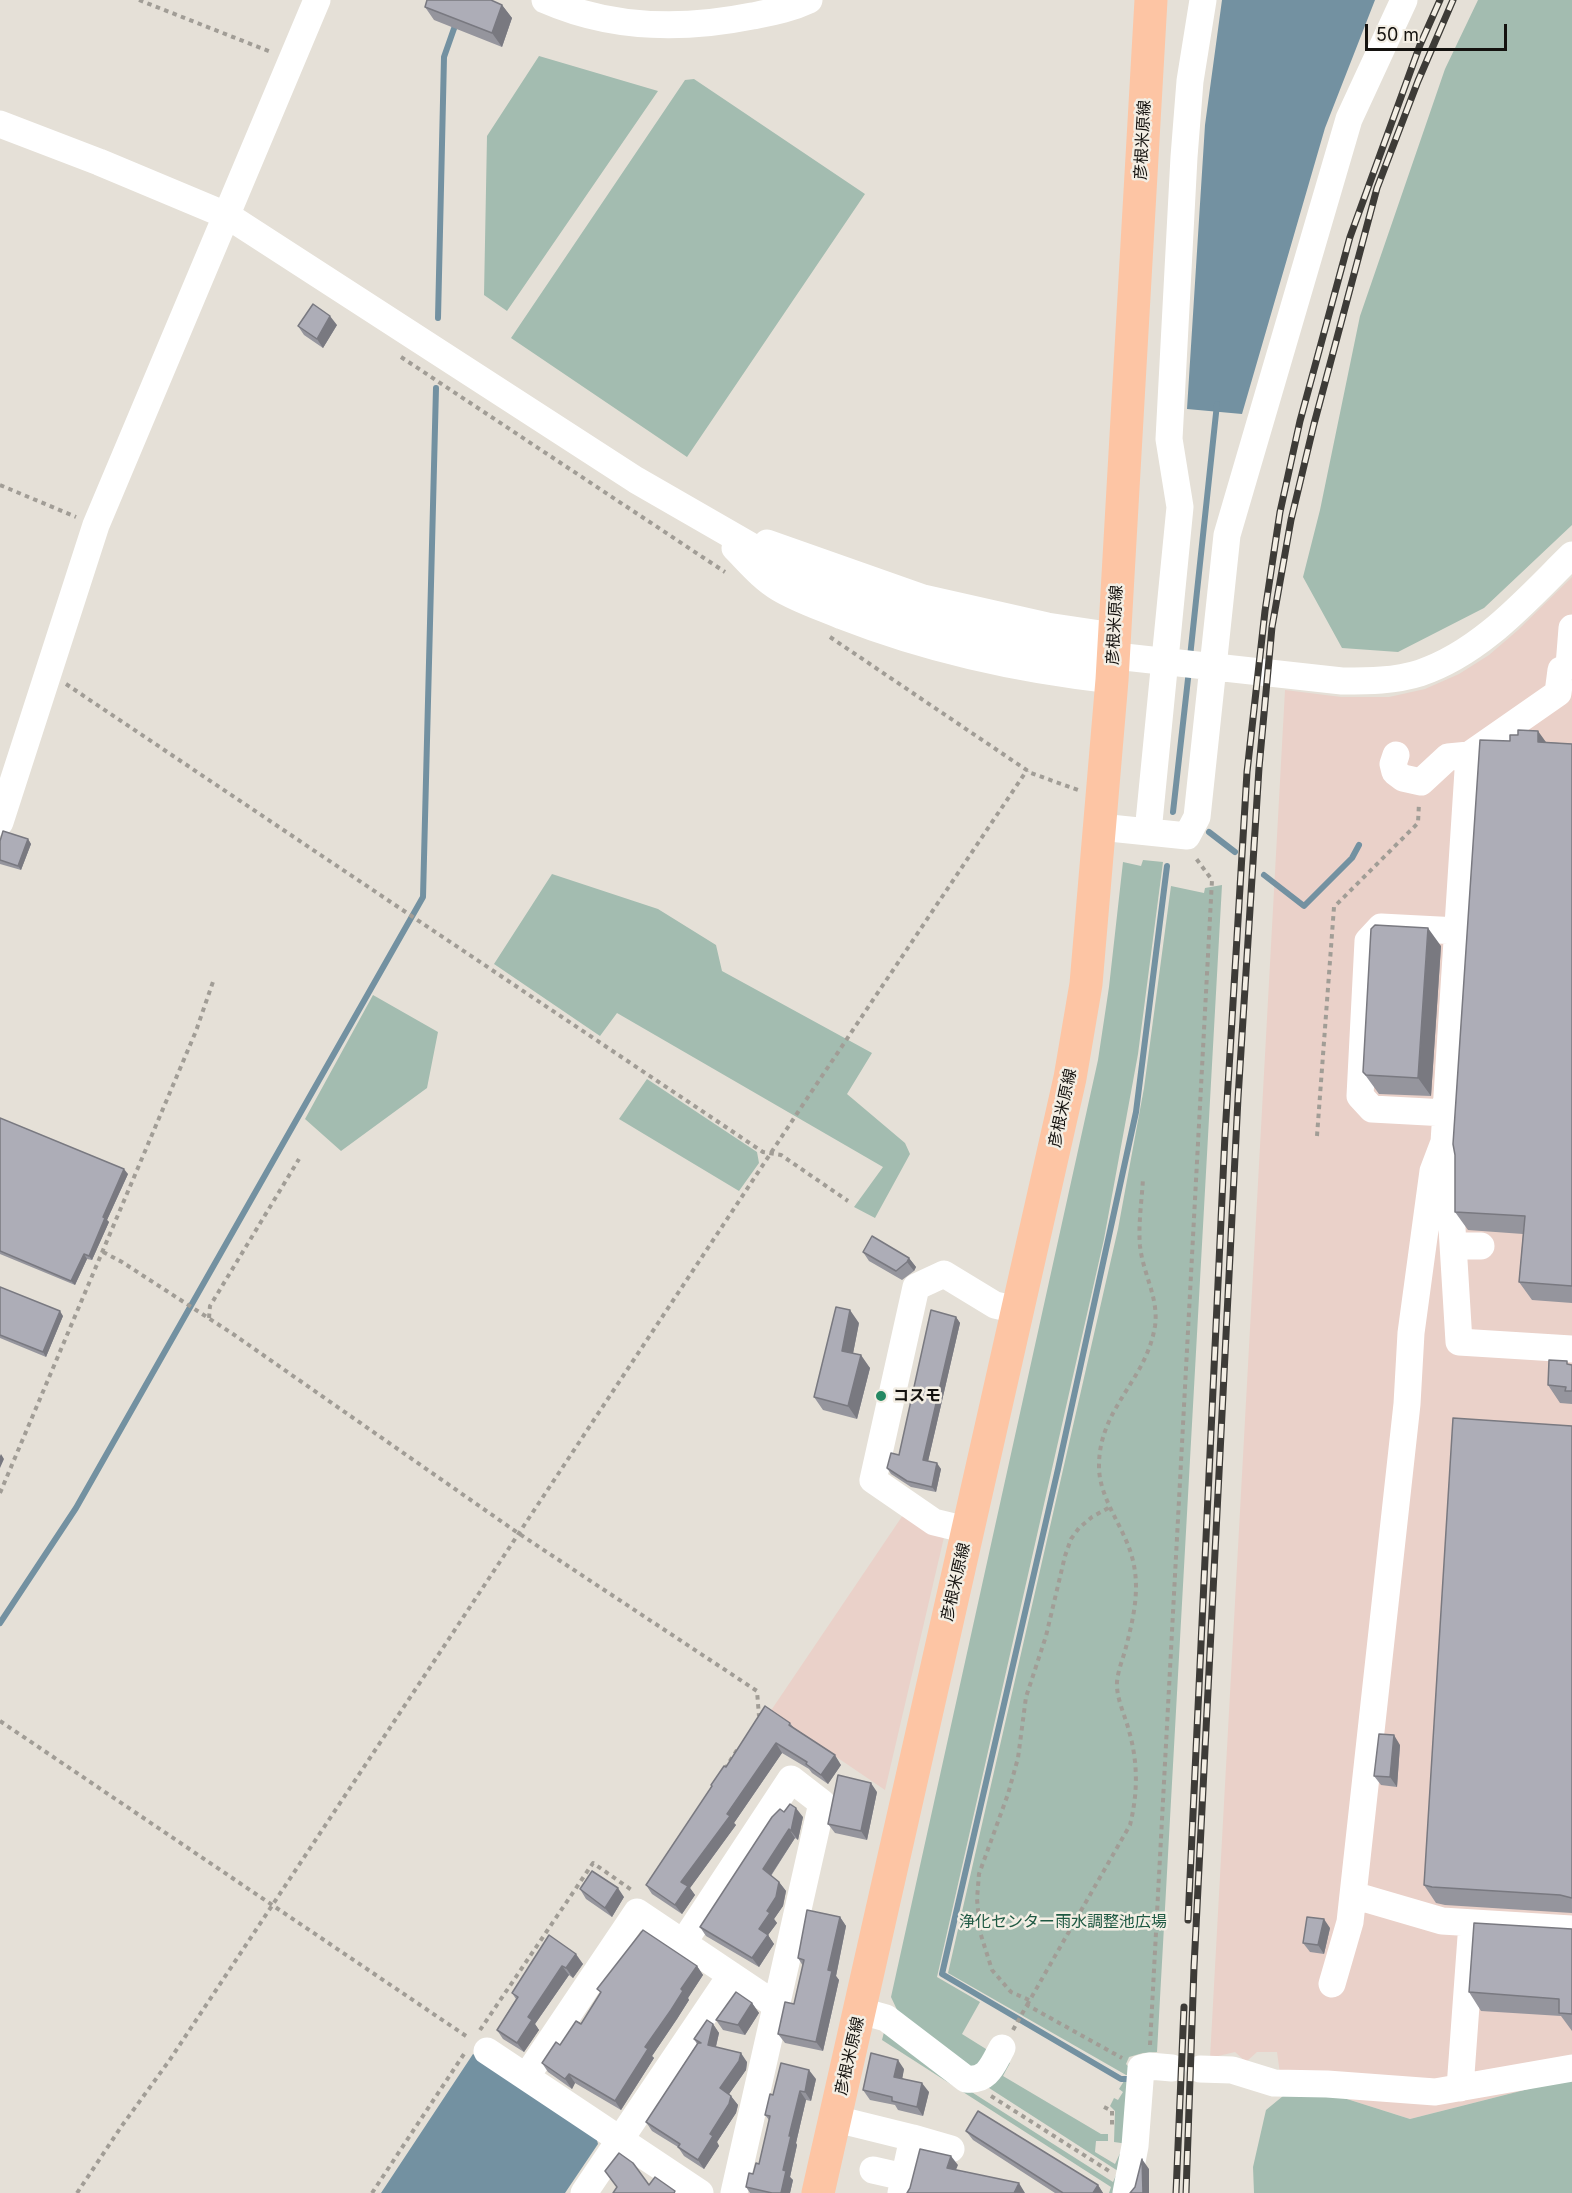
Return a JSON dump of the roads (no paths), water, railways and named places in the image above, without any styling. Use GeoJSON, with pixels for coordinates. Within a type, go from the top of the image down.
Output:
{"type":"FeatureCollection","features":[{"type":"Feature","properties":{"kind":"main road","name":"彦根米原線"},"geometry":{"type":"LineString","coordinates":[[818,2193],[861,2012],[967,1530],[1070,1078],[1084,996],[1112,680],[1151,0]]}},
{"type":"Feature","properties":{"kind":"street"},"geometry":{"type":"LineString","coordinates":[[0,822],[96,525],[317,0]]}},
{"type":"Feature","properties":{"kind":"street"},"geometry":{"type":"LineString","coordinates":[[545,0],[616,22],[660,25],[716,23],[792,9],[809,0]]}},
{"type":"Feature","properties":{"kind":"street"},"geometry":{"type":"LineString","coordinates":[[1148,832],[1180,507],[1169,439],[1184,157],[1190,81],[1203,0]]}},
{"type":"Feature","properties":{"kind":"street"},"geometry":{"type":"LineString","coordinates":[[1100,827],[1187,836],[1197,817],[1227,535],[1349,119],[1404,0]]}},
{"type":"Feature","properties":{"kind":"street"},"geometry":{"type":"LineString","coordinates":[[0,124],[228,216],[636,480],[714,526],[801,576],[893,611],[932,623],[1061,650],[1342,681],[1380,681],[1418,674],[1453,660],[1482,639],[1572,555]]}},
{"type":"Feature","properties":{"kind":"street"},"geometry":{"type":"LineString","coordinates":[[714,526],[804,555],[923,598],[1047,626],[1114,636]]}},
{"type":"Feature","properties":{"kind":"street"},"geometry":{"type":"LineString","coordinates":[[714,526],[763,577],[780,588],[853,620],[932,647],[1039,670],[1112,680]]}},
{"type":"Feature","properties":{"kind":"street"},"geometry":{"type":"LineString","coordinates":[[1396,755],[1393,764],[1395,772],[1403,778],[1421,782],[1448,757],[1469,755],[1558,693],[1562,670],[1570,666],[1572,628]]}},
{"type":"Feature","properties":{"kind":"street"},"geometry":{"type":"LineString","coordinates":[[1332,1984],[1350,1922],[1407,1404],[1411,1333],[1433,1171],[1444,1142],[1469,755]]}},
{"type":"Feature","properties":{"kind":"street"},"geometry":{"type":"LineString","coordinates":[[1446,1113],[1372,1109],[1360,1096],[1368,941],[1382,927],[1458,931]]}},
{"type":"Feature","properties":{"kind":"street"},"geometry":{"type":"LineString","coordinates":[[1444,1142],[1452,1173],[1452,1228],[1459,1342],[1572,1349]]}},
{"type":"Feature","properties":{"kind":"street"},"geometry":{"type":"LineString","coordinates":[[1454,1246],[1481,1246]]}},
{"type":"Feature","properties":{"kind":"street"},"geometry":{"type":"LineString","coordinates":[[967,1530],[934,1522],[873,1480],[916,1287],[944,1274],[995,1305],[1017,1310]]}},
{"type":"Feature","properties":{"kind":"street"},"geometry":{"type":"LineString","coordinates":[[683,1943],[792,1779],[822,1803],[734,2193]]}},
{"type":"Feature","properties":{"kind":"street"},"geometry":{"type":"LineString","coordinates":[[1353,1895],[1442,1921],[1572,1929]]}},
{"type":"Feature","properties":{"kind":"street"},"geometry":{"type":"LineString","coordinates":[[526,2078],[638,1912],[777,2006]]}},
{"type":"Feature","properties":{"kind":"street"},"geometry":{"type":"LineString","coordinates":[[1460,2088],[1472,1923]]}},
{"type":"Feature","properties":{"kind":"street"},"geometry":{"type":"LineString","coordinates":[[584,2193],[731,1975]]}},
{"type":"Feature","properties":{"kind":"street"},"geometry":{"type":"LineString","coordinates":[[861,2012],[886,2018],[966,2079],[974,2080],[987,2074],[1002,2048]]}},
{"type":"Feature","properties":{"kind":"street"},"geometry":{"type":"LineString","coordinates":[[476,2043],[700,2193]]}},
{"type":"Feature","properties":{"kind":"street"},"geometry":{"type":"LineString","coordinates":[[1121,2184],[1135,2146],[1147,2066]]}},
{"type":"Feature","properties":{"kind":"street"},"geometry":{"type":"LineString","coordinates":[[1200,2068],[1232,2070],[1274,2084],[1327,2084],[1435,2092],[1572,2068]]}},
{"type":"Feature","properties":{"kind":"street"},"geometry":{"type":"LineString","coordinates":[[836,2119],[934,2141],[903,2185],[873,2170]]}},
{"type":"Feature","properties":{"kind":"water"},"geometry":{"type":"Polygon","coordinates":[[[1222,0],[1375,0],[1325,128],[1242,414],[1187,409],[1205,125],[1222,0]]]}},
{"type":"Feature","properties":{"kind":"water"},"geometry":{"type":"Polygon","coordinates":[[[473,2054],[596,2136],[598,2144],[565,2193],[381,2193],[473,2054]]]}},
{"type":"Feature","properties":{"kind":"waterway"},"geometry":{"type":"LineString","coordinates":[[438,318],[444,57],[457,20]]}},
{"type":"Feature","properties":{"kind":"waterway"},"geometry":{"type":"LineString","coordinates":[[0,1623],[76,1508],[423,897],[436,388]]}},
{"type":"Feature","properties":{"kind":"waterway"},"geometry":{"type":"LineString","coordinates":[[1190,657],[1217,404]]}},
{"type":"Feature","properties":{"kind":"waterway"},"geometry":{"type":"LineString","coordinates":[[1173,812],[1189,670]]}},
{"type":"Feature","properties":{"kind":"waterway"},"geometry":{"type":"LineString","coordinates":[[1209,832],[1235,852]]}},
{"type":"Feature","properties":{"kind":"waterway"},"geometry":{"type":"LineString","coordinates":[[1264,875],[1304,906],[1352,858],[1359,845]]}},
{"type":"Feature","properties":{"kind":"waterway"},"geometry":{"type":"LineString","coordinates":[[1133,2079],[1121,2079],[942,1974],[1058,1469],[1136,1112],[1167,866]]}},
{"type":"Feature","properties":{"kind":"railway"},"geometry":{"type":"LineString","coordinates":[[1188,1920],[1225,1135],[1247,772],[1265,611],[1280,512],[1300,421],[1350,237],[1420,45],[1440,0]]}},
{"type":"Feature","properties":{"kind":"railway"},"geometry":{"type":"LineString","coordinates":[[1186,2193],[1194,1967],[1238,1098],[1259,768],[1272,627],[1291,520],[1314,424],[1377,188],[1418,81],[1453,0]]}},
{"type":"Feature","properties":{"kind":"railway"},"geometry":{"type":"LineString","coordinates":[[1176,2193],[1184,2007]]}},
{"type":"Feature","properties":{"kind":"place","name":"コスモ"},"geometry":{"type":"Point","coordinates":[881,1396]}},
{"type":"Feature","properties":{"kind":"park label","name":"浄化センター雨水調整池広場"},"geometry":{"type":"Point","coordinates":[1063,1922]}}]}
